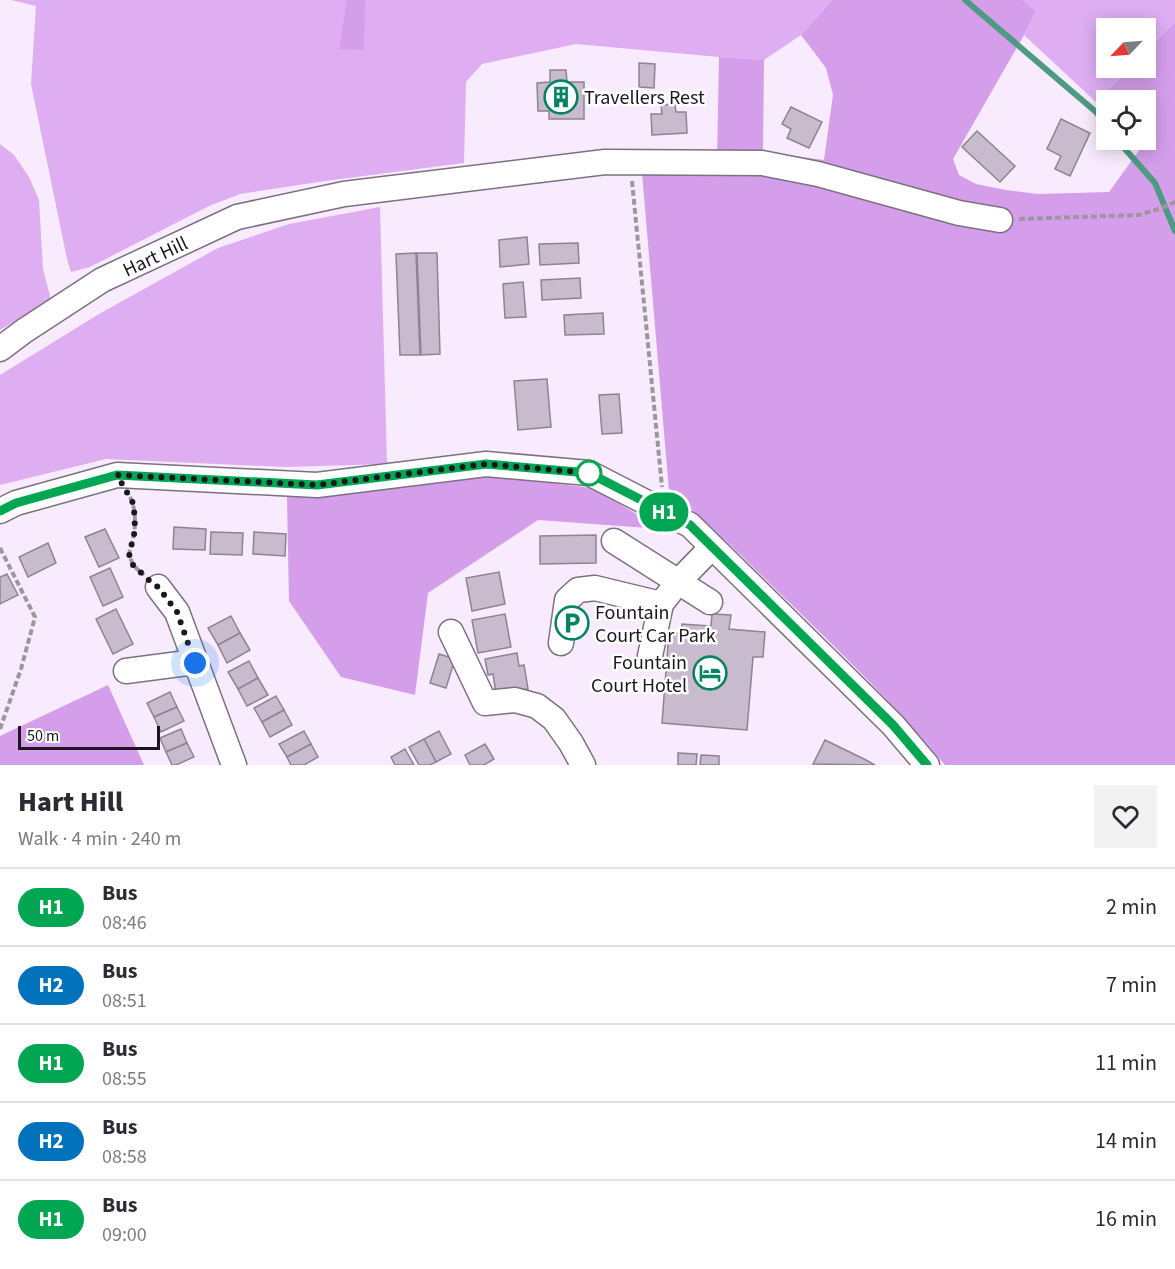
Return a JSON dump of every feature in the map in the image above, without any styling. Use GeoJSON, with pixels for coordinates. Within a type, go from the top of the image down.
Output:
{"type":"FeatureCollection","features":[{"type":"Feature","properties":{"kind":"street","name":"Hart Hill"},"geometry":{"type":"LineString","coordinates":[[0,349],[102,280],[237,217],[344,194],[605,162],[762,163],[818,174],[959,213],[1000,220]]}},
{"type":"Feature","properties":{"kind":"street"},"geometry":{"type":"LineString","coordinates":[[0,511],[16,503],[117,475],[317,485],[486,464],[589,473],[690,525],[893,725],[927,765]]}},
{"type":"Feature","properties":{"kind":"street"},"geometry":{"type":"LineString","coordinates":[[614,541],[710,602]]}},
{"type":"Feature","properties":{"kind":"street"},"geometry":{"type":"LineString","coordinates":[[650,656],[661,604],[678,582],[712,548]]}},
{"type":"Feature","properties":{"kind":"street"},"geometry":{"type":"LineString","coordinates":[[158,587],[177,612],[234,765]]}},
{"type":"Feature","properties":{"kind":"street"},"geometry":{"type":"LineString","coordinates":[[561,643],[567,600],[578,590],[595,588],[661,604]]}},
{"type":"Feature","properties":{"kind":"street"},"geometry":{"type":"LineString","coordinates":[[451,632],[485,703],[515,700],[537,706],[555,719],[583,765]]}},
{"type":"Feature","properties":{"kind":"street"},"geometry":{"type":"LineString","coordinates":[[126,671],[195,663]]}},
{"type":"Feature","properties":{"kind":"path"},"geometry":{"type":"LineString","coordinates":[[631,162],[664,513]]}},
{"type":"Feature","properties":{"kind":"path"},"geometry":{"type":"LineString","coordinates":[[1000,220],[1139,215],[1175,202]]}},
{"type":"Feature","properties":{"kind":"path"},"geometry":{"type":"LineString","coordinates":[[117,475],[133,503],[134,536],[129,554],[133,565],[158,587]]}},
{"type":"Feature","properties":{"kind":"path"},"geometry":{"type":"LineString","coordinates":[[0,548],[34,617],[21,669],[0,729]]}},
{"type":"Feature","properties":{"kind":"shaded area"},"geometry":{"type":"Polygon","coordinates":[[[11,0],[832,0],[801,35],[764,60],[576,44],[482,64],[466,82],[464,163],[240,194],[209,206],[90,267],[71,272],[31,84],[36,6],[11,0]]]}},
{"type":"Feature","properties":{"kind":"shaded area"},"geometry":{"type":"Polygon","coordinates":[[[347,0],[365,0],[364,50],[339,49],[347,0]]]}},
{"type":"Feature","properties":{"kind":"shaded area"},"geometry":{"type":"Polygon","coordinates":[[[832,0],[1023,0],[1036,11],[953,159],[959,175],[976,184],[1038,194],[1109,192],[1139,150],[1156,150],[1156,90],[1108,90],[1120,78],[1156,78],[1156,41],[1175,22],[1175,765],[945,765],[889,702],[830,642],[716,531],[669,491],[641,161],[717,159],[719,57],[764,60],[763,152],[824,160],[833,95],[826,68],[801,35],[832,0]]]}},
{"type":"Feature","properties":{"kind":"shaded area"},"geometry":{"type":"Polygon","coordinates":[[[1023,0],[1175,0],[1175,22],[1156,41],[1156,18],[1096,18],[1096,78],[1120,78],[1108,90],[1096,90],[1096,102],[1024,35],[1036,11],[1023,0]]]}},
{"type":"Feature","properties":{"kind":"shaded area"},"geometry":{"type":"Polygon","coordinates":[[[0,144],[14,155],[29,177],[39,200],[43,269],[51,300],[0,330],[0,144]]]}},
{"type":"Feature","properties":{"kind":"shaded area"},"geometry":{"type":"Polygon","coordinates":[[[380,207],[387,464],[287,467],[106,459],[0,485],[0,375],[99,314],[218,248],[289,224],[380,207]]]}},
{"type":"Feature","properties":{"kind":"shaded area"},"geometry":{"type":"Polygon","coordinates":[[[486,475],[592,488],[662,529],[538,520],[428,593],[415,695],[341,677],[289,601],[287,497],[486,475]]]}},
{"type":"Feature","properties":{"kind":"shaded area"},"geometry":{"type":"Polygon","coordinates":[[[108,685],[144,765],[0,765],[0,736],[108,685]]]}},
{"type":"Feature","properties":{"kind":"building"},"geometry":{"type":"Polygon","coordinates":[[[639,63],[655,64],[654,88],[639,87],[639,63]]]}},
{"type":"Feature","properties":{"kind":"building","name":"Travellers Rest"},"geometry":{"type":"Polygon","coordinates":[[[550,70],[566,70],[567,82],[584,82],[584,119],[549,119],[549,111],[538,111],[537,83],[550,82],[550,70]]]}},
{"type":"Feature","properties":{"kind":"building"},"geometry":{"type":"Polygon","coordinates":[[[675,104],[676,112],[686,112],[687,133],[652,135],[651,114],[662,114],[661,105],[675,104]]]}},
{"type":"Feature","properties":{"kind":"building"},"geometry":{"type":"Polygon","coordinates":[[[791,107],[822,122],[809,148],[787,138],[791,129],[782,124],[791,107]]]}},
{"type":"Feature","properties":{"kind":"building"},"geometry":{"type":"Polygon","coordinates":[[[1061,119],[1090,133],[1070,176],[1055,169],[1061,156],[1047,149],[1061,119]]]}},
{"type":"Feature","properties":{"kind":"building"},"geometry":{"type":"Polygon","coordinates":[[[977,131],[1015,166],[1000,182],[962,147],[977,131]]]}},
{"type":"Feature","properties":{"kind":"building"},"geometry":{"type":"Polygon","coordinates":[[[527,237],[529,264],[500,267],[499,240],[527,237]]]}},
{"type":"Feature","properties":{"kind":"building"},"geometry":{"type":"Polygon","coordinates":[[[578,243],[579,263],[540,265],[539,244],[578,243]]]}},
{"type":"Feature","properties":{"kind":"building"},"geometry":{"type":"Polygon","coordinates":[[[416,253],[420,355],[400,355],[396,254],[416,253]]]}},
{"type":"Feature","properties":{"kind":"building"},"geometry":{"type":"Polygon","coordinates":[[[417,253],[437,253],[440,354],[421,355],[417,253]]]}},
{"type":"Feature","properties":{"kind":"building"},"geometry":{"type":"Polygon","coordinates":[[[580,278],[581,298],[542,300],[541,280],[580,278]]]}},
{"type":"Feature","properties":{"kind":"building"},"geometry":{"type":"Polygon","coordinates":[[[523,282],[526,317],[505,318],[503,284],[523,282]]]}},
{"type":"Feature","properties":{"kind":"building"},"geometry":{"type":"Polygon","coordinates":[[[603,313],[604,334],[565,335],[564,315],[603,313]]]}},
{"type":"Feature","properties":{"kind":"building"},"geometry":{"type":"Polygon","coordinates":[[[547,379],[551,427],[518,430],[514,381],[547,379]]]}},
{"type":"Feature","properties":{"kind":"building"},"geometry":{"type":"Polygon","coordinates":[[[619,394],[622,433],[602,434],[599,395],[619,394]]]}},
{"type":"Feature","properties":{"kind":"building"},"geometry":{"type":"Polygon","coordinates":[[[174,527],[206,529],[205,550],[173,549],[174,527]]]}},
{"type":"Feature","properties":{"kind":"building"},"geometry":{"type":"Polygon","coordinates":[[[105,529],[119,558],[99,567],[85,537],[105,529]]]}},
{"type":"Feature","properties":{"kind":"building"},"geometry":{"type":"Polygon","coordinates":[[[211,532],[243,533],[242,555],[210,554],[211,532]]]}},
{"type":"Feature","properties":{"kind":"building"},"geometry":{"type":"Polygon","coordinates":[[[254,532],[286,534],[285,556],[253,554],[254,532]]]}},
{"type":"Feature","properties":{"kind":"building"},"geometry":{"type":"Polygon","coordinates":[[[596,535],[596,563],[540,564],[540,536],[596,535]]]}},
{"type":"Feature","properties":{"kind":"building"},"geometry":{"type":"Polygon","coordinates":[[[48,543],[56,563],[28,577],[19,557],[48,543]]]}},
{"type":"Feature","properties":{"kind":"building"},"geometry":{"type":"Polygon","coordinates":[[[110,568],[123,597],[103,606],[90,577],[110,568]]]}},
{"type":"Feature","properties":{"kind":"building"},"geometry":{"type":"Polygon","coordinates":[[[499,572],[505,604],[472,611],[466,578],[499,572]]]}},
{"type":"Feature","properties":{"kind":"building"},"geometry":{"type":"Polygon","coordinates":[[[7,574],[18,595],[0,604],[0,577],[7,574]]]}},
{"type":"Feature","properties":{"kind":"building"},"geometry":{"type":"Polygon","coordinates":[[[116,609],[133,644],[113,654],[96,619],[116,609]]]}},
{"type":"Feature","properties":{"kind":"building"},"geometry":{"type":"Polygon","coordinates":[[[505,614],[511,647],[478,653],[472,620],[505,614]]]}},
{"type":"Feature","properties":{"kind":"building","name":"Fountain Court Hotel"},"geometry":{"type":"Polygon","coordinates":[[[712,614],[731,615],[729,629],[765,632],[763,657],[753,657],[747,730],[662,723],[669,632],[681,634],[682,624],[711,626],[712,614]]]}},
{"type":"Feature","properties":{"kind":"building"},"geometry":{"type":"Polygon","coordinates":[[[231,616],[240,633],[218,645],[208,628],[231,616]]]}},
{"type":"Feature","properties":{"kind":"building"},"geometry":{"type":"Polygon","coordinates":[[[240,633],[250,650],[227,663],[218,645],[240,633]]]}},
{"type":"Feature","properties":{"kind":"building"},"geometry":{"type":"Polygon","coordinates":[[[517,653],[519,666],[524,665],[528,689],[496,694],[493,674],[488,675],[485,659],[517,653]]]}},
{"type":"Feature","properties":{"kind":"building"},"geometry":{"type":"Polygon","coordinates":[[[439,654],[455,659],[446,688],[430,683],[439,654]]]}},
{"type":"Feature","properties":{"kind":"building"},"geometry":{"type":"Polygon","coordinates":[[[249,661],[258,678],[238,689],[228,672],[249,661]]]}},
{"type":"Feature","properties":{"kind":"building"},"geometry":{"type":"Polygon","coordinates":[[[258,678],[268,695],[247,706],[238,689],[258,678]]]}},
{"type":"Feature","properties":{"kind":"building"},"geometry":{"type":"Polygon","coordinates":[[[170,692],[177,707],[154,717],[147,703],[170,692]]]}},
{"type":"Feature","properties":{"kind":"building"},"geometry":{"type":"Polygon","coordinates":[[[276,696],[284,710],[262,722],[254,708],[276,696]]]}},
{"type":"Feature","properties":{"kind":"building"},"geometry":{"type":"Polygon","coordinates":[[[177,707],[184,721],[161,732],[154,717],[177,707]]]}},
{"type":"Feature","properties":{"kind":"building"},"geometry":{"type":"Polygon","coordinates":[[[284,710],[292,725],[270,737],[262,722],[284,710]]]}},
{"type":"Feature","properties":{"kind":"building"},"geometry":{"type":"Polygon","coordinates":[[[181,729],[187,743],[166,752],[160,738],[181,729]]]}},
{"type":"Feature","properties":{"kind":"building"},"geometry":{"type":"Polygon","coordinates":[[[304,731],[311,744],[287,757],[279,744],[304,731]]]}},
{"type":"Feature","properties":{"kind":"building"},"geometry":{"type":"Polygon","coordinates":[[[439,731],[451,754],[436,762],[424,739],[439,731]]]}},
{"type":"Feature","properties":{"kind":"building"},"geometry":{"type":"Polygon","coordinates":[[[424,739],[436,762],[430,765],[419,765],[409,747],[424,739]]]}},
{"type":"Feature","properties":{"kind":"building"},"geometry":{"type":"Polygon","coordinates":[[[825,740],[866,760],[875,765],[813,764],[825,740]]]}},
{"type":"Feature","properties":{"kind":"building"},"geometry":{"type":"Polygon","coordinates":[[[187,743],[194,757],[172,765],[166,752],[187,743]]]}},
{"type":"Feature","properties":{"kind":"building"},"geometry":{"type":"Polygon","coordinates":[[[311,744],[318,757],[304,765],[291,765],[287,757],[311,744]]]}},
{"type":"Feature","properties":{"kind":"building"},"geometry":{"type":"Polygon","coordinates":[[[485,744],[494,759],[484,765],[470,765],[465,755],[485,744]]]}},
{"type":"Feature","properties":{"kind":"building"},"geometry":{"type":"Polygon","coordinates":[[[405,749],[414,765],[395,765],[391,757],[405,749]]]}},
{"type":"Feature","properties":{"kind":"building"},"geometry":{"type":"Polygon","coordinates":[[[678,753],[697,754],[696,765],[678,765],[678,753]]]}},
{"type":"Feature","properties":{"kind":"building"},"geometry":{"type":"Polygon","coordinates":[[[701,755],[719,756],[719,765],[700,765],[701,755]]]}},
{"type":"Feature","properties":{"kind":"waterway"},"geometry":{"type":"LineString","coordinates":[[965,0],[1096,112]]}},
{"type":"Feature","properties":{"kind":"waterway"},"geometry":{"type":"LineString","coordinates":[[1126,150],[1155,183],[1175,231]]}},
{"type":"Feature","properties":{"kind":"bus line","name":"H1"},"geometry":{"type":"LineString","coordinates":[[0,511],[16,503],[117,475],[317,485],[486,464],[589,473],[690,525],[893,725],[927,765]]}},
{"type":"Feature","properties":{"kind":"place","name":"Travellers Rest"},"geometry":{"type":"Point","coordinates":[561,97]}},
{"type":"Feature","properties":{"kind":"place","name":"Fountain Court Car Park"},"geometry":{"type":"Point","coordinates":[572,623]}},
{"type":"Feature","properties":{"kind":"place","name":"Fountain Court Hotel"},"geometry":{"type":"Point","coordinates":[710,673]}},
{"type":"Feature","properties":{"kind":"route"},"geometry":{"type":"LineString","coordinates":[[195,663],[177,612],[158,587],[133,565],[129,554],[134,536],[133,503],[117,475],[317,485],[486,464],[589,473]]}}]}
